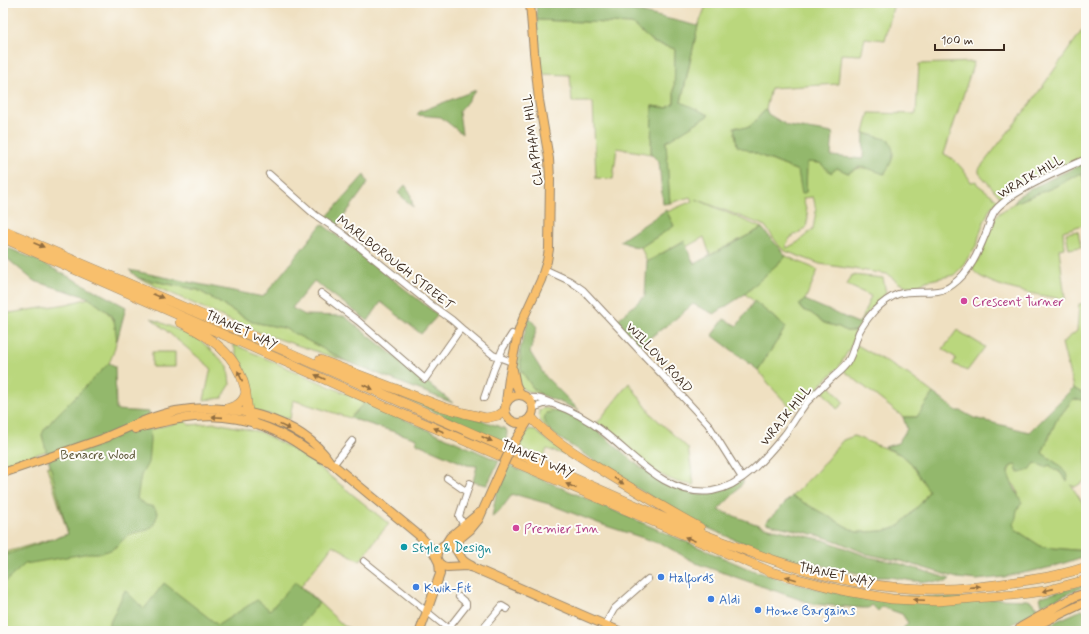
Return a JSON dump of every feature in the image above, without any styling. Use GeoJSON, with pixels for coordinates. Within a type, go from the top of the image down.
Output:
{"type":"FeatureCollection","features":[{"type":"Feature","properties":{"kind":"highway","name":"THANET WAY"},"geometry":{"type":"LineString","coordinates":[[3,230],[256,338],[687,528],[796,567],[831,576],[878,585],[906,588],[966,588],[1001,585],[1072,572],[1086,567]]}},
{"type":"Feature","properties":{"kind":"highway","name":"THANET WAY"},"geometry":{"type":"LineString","coordinates":[[3,238],[386,407],[771,572],[841,590],[892,599],[937,601],[974,599],[1045,591],[1086,580]]}},
{"type":"Feature","properties":{"kind":"highway"},"geometry":{"type":"LineString","coordinates":[[112,286],[137,301],[209,337],[223,350],[232,361],[243,381],[246,392],[248,413],[255,424]]}},
{"type":"Feature","properties":{"kind":"highway"},"geometry":{"type":"LineString","coordinates":[[256,338],[338,366],[452,410],[486,418],[499,415],[506,406]]}},
{"type":"Feature","properties":{"kind":"highway"},"geometry":{"type":"LineString","coordinates":[[226,409],[239,405],[244,399],[246,392]]}},
{"type":"Feature","properties":{"kind":"highway"},"geometry":{"type":"LineString","coordinates":[[531,415],[546,433],[633,490],[732,545]]}},
{"type":"Feature","properties":{"kind":"main road","name":"CLAPHAM HILL"},"geometry":{"type":"LineString","coordinates":[[525,396],[514,379],[514,348],[523,319],[541,280],[549,249],[550,179],[549,159],[539,100],[530,3]]}},
{"type":"Feature","properties":{"kind":"main road","name":"CLAPHAM HILL"},"geometry":{"type":"LineString","coordinates":[[506,406],[509,378],[513,361]]}},
{"type":"Feature","properties":{"kind":"main road"},"geometry":{"type":"LineString","coordinates":[[437,583],[450,567],[457,563],[458,540],[474,525],[481,514],[512,446],[531,415],[525,396],[513,396],[506,406],[509,420],[512,422],[515,431],[512,446]]}},
{"type":"Feature","properties":{"kind":"main road"},"geometry":{"type":"LineString","coordinates":[[104,438],[145,420],[170,413],[196,408],[226,409],[248,413],[277,423],[301,435],[314,444],[325,455],[331,464]]}},
{"type":"Feature","properties":{"kind":"main road"},"geometry":{"type":"LineString","coordinates":[[512,422],[521,424],[531,415]]}},
{"type":"Feature","properties":{"kind":"main road"},"geometry":{"type":"LineString","coordinates":[[3,473],[104,438],[162,422],[191,417],[224,417],[255,424],[286,436],[298,443],[321,460],[331,464],[421,536],[433,551],[442,566],[463,566],[476,569]]}},
{"type":"Feature","properties":{"kind":"main road"},"geometry":{"type":"LineString","coordinates":[[420,631],[440,574],[437,553],[450,537],[464,526],[484,506]]}},
{"type":"Feature","properties":{"kind":"main road"},"geometry":{"type":"LineString","coordinates":[[421,536],[444,545],[450,545],[458,552],[466,563],[476,569],[619,631]]}},
{"type":"Feature","properties":{"kind":"main road"},"geometry":{"type":"LineString","coordinates":[[443,575],[451,569],[463,566]]}},
{"type":"Feature","properties":{"kind":"main road"},"geometry":{"type":"LineString","coordinates":[[1020,631],[1022,626],[1071,598],[1086,593]]}},
{"type":"Feature","properties":{"kind":"main road"},"geometry":{"type":"LineString","coordinates":[[1025,631],[1085,603]]}},
{"type":"Feature","properties":{"kind":"street","name":"WRAIK HILL"},"geometry":{"type":"LineString","coordinates":[[525,396],[539,398],[569,411],[589,422],[601,430],[646,468],[677,486],[693,491],[722,489],[742,478],[772,449],[806,404],[846,364],[862,326],[876,309],[898,295],[940,291],[951,287],[967,272],[986,234],[992,216],[999,206],[1023,190],[1060,170],[1086,159]]}},
{"type":"Feature","properties":{"kind":"street","name":"MARLBOROUGH STREET"},"geometry":{"type":"LineString","coordinates":[[269,174],[315,215],[342,232],[452,320],[493,355],[513,361]]}},
{"type":"Feature","properties":{"kind":"street","name":"WILLOW ROAD"},"geometry":{"type":"LineString","coordinates":[[544,269],[570,281],[583,290],[708,424],[742,478]]}},
{"type":"Feature","properties":{"kind":"street"},"geometry":{"type":"LineString","coordinates":[[321,293],[358,321],[425,379],[461,328]]}},
{"type":"Feature","properties":{"kind":"street"},"geometry":{"type":"LineString","coordinates":[[487,396],[499,357],[512,334]]}},
{"type":"Feature","properties":{"kind":"street"},"geometry":{"type":"LineString","coordinates":[[531,415],[540,405],[551,403]]}},
{"type":"Feature","properties":{"kind":"street"},"geometry":{"type":"LineString","coordinates":[[331,464],[352,441]]}},
{"type":"Feature","properties":{"kind":"street"},"geometry":{"type":"LineString","coordinates":[[447,478],[468,492]]}},
{"type":"Feature","properties":{"kind":"street"},"geometry":{"type":"LineString","coordinates":[[464,526],[459,516],[470,482]]}},
{"type":"Feature","properties":{"kind":"street"},"geometry":{"type":"LineString","coordinates":[[364,561],[425,616],[440,623],[450,630],[466,606],[466,603],[459,597]]}},
{"type":"Feature","properties":{"kind":"street"},"geometry":{"type":"LineString","coordinates":[[605,625],[614,609],[648,579]]}},
{"type":"Feature","properties":{"kind":"street"},"geometry":{"type":"LineString","coordinates":[[481,631],[502,606],[507,609]]}},
{"type":"Feature","properties":{"kind":"green space"},"geometry":{"type":"Polygon","coordinates":[[[536,3],[564,3],[571,6],[588,6],[589,3],[602,3],[698,26],[681,102],[709,115],[666,142],[670,203],[663,204],[659,162],[651,154],[652,106],[667,108],[674,103],[675,49],[654,43],[632,24],[537,20],[536,3]]]}},
{"type":"Feature","properties":{"kind":"green space"},"geometry":{"type":"Polygon","coordinates":[[[707,3],[894,3],[885,40],[865,38],[861,55],[841,54],[838,84],[771,88],[766,109],[749,128],[734,127],[763,157],[798,171],[806,192],[807,162],[820,163],[831,172],[837,168],[848,173],[853,170],[866,168],[885,174],[889,140],[864,133],[869,113],[916,114],[919,64],[974,62],[944,154],[953,159],[960,166],[971,182],[976,181],[977,184],[998,200],[991,207],[981,230],[978,243],[961,268],[954,275],[926,281],[919,286],[907,286],[899,283],[887,274],[820,264],[785,251],[780,247],[765,226],[696,199],[762,228],[710,255],[704,237],[686,247],[683,241],[647,262],[641,247],[674,226],[667,212],[692,201],[690,197],[670,203],[665,142],[709,115],[681,103],[698,26],[707,3]],[[813,197],[803,198],[808,217],[806,228],[790,238],[786,245],[787,248],[798,242],[813,229],[816,211],[813,197]]]}},
{"type":"Feature","properties":{"kind":"green space"},"geometry":{"type":"Polygon","coordinates":[[[537,20],[632,24],[654,43],[675,49],[674,103],[667,108],[652,106],[651,154],[617,148],[613,179],[596,178],[593,102],[572,102],[570,75],[541,74],[537,20]]]}},
{"type":"Feature","properties":{"kind":"green space"},"geometry":{"type":"Polygon","coordinates":[[[1086,25],[1086,157],[1002,199],[979,173],[979,169],[1030,104],[1086,25]]]}},
{"type":"Feature","properties":{"kind":"green space"},"geometry":{"type":"Polygon","coordinates":[[[476,90],[459,112],[462,134],[441,117],[417,115],[419,112],[476,90]]]}},
{"type":"Feature","properties":{"kind":"green space"},"geometry":{"type":"Polygon","coordinates":[[[766,109],[768,114],[788,126],[833,133],[831,156],[863,159],[864,133],[889,140],[893,150],[891,162],[884,174],[859,167],[848,173],[837,168],[831,173],[820,163],[807,162],[806,192],[802,194],[798,171],[737,146],[734,127],[749,128],[766,109]]]}},
{"type":"Feature","properties":{"kind":"green space"},"geometry":{"type":"Polygon","coordinates":[[[1086,162],[1086,187],[1084,177],[1081,173],[1052,188],[1014,203],[1020,195],[1086,162]]]}},
{"type":"Feature","properties":{"kind":"green space"},"geometry":{"type":"Polygon","coordinates":[[[1081,173],[1084,178],[1086,190],[1086,224],[1063,231],[1064,248],[1059,249],[1065,299],[1014,290],[987,280],[972,268],[980,257],[992,224],[998,214],[1014,203],[1052,188],[1081,173]]]}},
{"type":"Feature","properties":{"kind":"green space"},"geometry":{"type":"Polygon","coordinates":[[[364,175],[368,183],[337,226],[325,219],[364,175]]]}},
{"type":"Feature","properties":{"kind":"green space"},"geometry":{"type":"Polygon","coordinates":[[[405,185],[410,192],[413,207],[398,193],[405,185]]]}},
{"type":"Feature","properties":{"kind":"green space"},"geometry":{"type":"Polygon","coordinates":[[[666,210],[674,226],[641,247],[632,246],[620,241],[666,210]]]}},
{"type":"Feature","properties":{"kind":"green space"},"geometry":{"type":"Polygon","coordinates":[[[322,224],[438,315],[421,334],[381,302],[368,321],[314,281],[292,308],[305,315],[344,316],[453,403],[348,362],[284,328],[252,322],[198,290],[138,278],[129,270],[263,297],[322,224]]]}},
{"type":"Feature","properties":{"kind":"green space"},"geometry":{"type":"Polygon","coordinates":[[[762,228],[786,256],[745,294],[714,314],[693,304],[640,345],[615,322],[645,296],[647,262],[684,241],[694,264],[762,228]]]}},
{"type":"Feature","properties":{"kind":"green space"},"geometry":{"type":"Polygon","coordinates":[[[1078,231],[1081,247],[1069,249],[1066,233],[1078,231]]]}},
{"type":"Feature","properties":{"kind":"green space"},"geometry":{"type":"Polygon","coordinates":[[[8,248],[39,261],[126,307],[117,341],[114,320],[109,313],[87,297],[34,281],[3,255],[3,251],[8,248]]]}},
{"type":"Feature","properties":{"kind":"green space"},"geometry":{"type":"Polygon","coordinates":[[[786,256],[818,270],[805,300],[799,304],[802,310],[811,313],[824,323],[839,327],[846,331],[856,331],[852,344],[839,367],[794,411],[773,389],[758,370],[786,327],[745,294],[786,256]]]}},
{"type":"Feature","properties":{"kind":"green space"},"geometry":{"type":"Polygon","coordinates":[[[852,275],[883,278],[886,293],[861,320],[871,296],[847,285],[852,275]]]}},
{"type":"Feature","properties":{"kind":"green space"},"geometry":{"type":"Polygon","coordinates":[[[138,278],[198,290],[252,322],[284,328],[348,362],[249,329],[138,278]]]}},
{"type":"Feature","properties":{"kind":"green space"},"geometry":{"type":"Polygon","coordinates":[[[89,298],[109,314],[115,325],[117,332],[116,345],[109,363],[55,417],[42,435],[47,451],[3,465],[3,314],[67,304],[89,298]]]}},
{"type":"Feature","properties":{"kind":"green space"},"geometry":{"type":"Polygon","coordinates":[[[805,300],[858,323],[861,320],[862,322],[856,331],[846,331],[839,327],[824,323],[811,313],[802,310],[799,304],[805,300]]]}},
{"type":"Feature","properties":{"kind":"green space"},"geometry":{"type":"Polygon","coordinates":[[[754,301],[786,327],[758,370],[712,335],[724,319],[737,326],[754,301]]]}},
{"type":"Feature","properties":{"kind":"green space"},"geometry":{"type":"Polygon","coordinates":[[[1086,303],[1086,395],[1073,388],[1062,343],[1077,331],[1079,304],[1086,303]]]}},
{"type":"Feature","properties":{"kind":"green space"},"geometry":{"type":"Polygon","coordinates":[[[151,318],[200,340],[228,366],[230,385],[222,398],[204,400],[211,368],[151,318]]]}},
{"type":"Feature","properties":{"kind":"green space"},"geometry":{"type":"Polygon","coordinates":[[[529,318],[537,327],[530,352],[545,376],[579,410],[542,395],[533,388],[521,370],[520,349],[529,318]]]}},
{"type":"Feature","properties":{"kind":"green space"},"geometry":{"type":"Polygon","coordinates":[[[957,330],[985,347],[967,371],[953,364],[956,358],[943,349],[957,330]]]}},
{"type":"Feature","properties":{"kind":"green space"},"geometry":{"type":"Polygon","coordinates":[[[233,344],[365,402],[350,418],[293,400],[290,419],[253,411],[247,381],[233,344]]]}},
{"type":"Feature","properties":{"kind":"green space"},"geometry":{"type":"Polygon","coordinates":[[[857,345],[909,375],[933,393],[917,417],[903,417],[843,370],[857,345]]]}},
{"type":"Feature","properties":{"kind":"green space"},"geometry":{"type":"Polygon","coordinates":[[[520,349],[521,370],[533,388],[542,395],[525,390],[520,386],[517,370],[520,349]]]}},
{"type":"Feature","properties":{"kind":"green space"},"geometry":{"type":"Polygon","coordinates":[[[152,352],[175,352],[175,367],[152,367],[152,352]]]}},
{"type":"Feature","properties":{"kind":"green space","name":"Benacre Wood"},"geometry":{"type":"Polygon","coordinates":[[[109,363],[115,366],[116,410],[149,412],[150,441],[148,463],[141,475],[137,499],[146,505],[154,507],[158,514],[154,523],[149,529],[128,535],[115,548],[107,551],[25,564],[3,584],[3,556],[68,534],[42,435],[44,430],[55,417],[109,363]]]}},
{"type":"Feature","properties":{"kind":"green space"},"geometry":{"type":"Polygon","coordinates":[[[324,364],[506,429],[506,443],[324,364]]]}},
{"type":"Feature","properties":{"kind":"green space"},"geometry":{"type":"Polygon","coordinates":[[[629,383],[652,415],[688,448],[694,485],[677,482],[659,474],[597,423],[629,383]]]}},
{"type":"Feature","properties":{"kind":"green space"},"geometry":{"type":"Polygon","coordinates":[[[830,386],[844,403],[837,409],[823,392],[830,386]]]}},
{"type":"Feature","properties":{"kind":"green space"},"geometry":{"type":"Polygon","coordinates":[[[1073,388],[1086,395],[1086,400],[1073,399],[1056,421],[1042,453],[1059,465],[1068,476],[1067,481],[1059,471],[1054,470],[1050,465],[1045,467],[1035,463],[1030,470],[1020,473],[1017,471],[1016,465],[1011,466],[1008,470],[1008,474],[1022,503],[1019,506],[1016,519],[1013,524],[1016,530],[1042,547],[1086,551],[1086,556],[1052,567],[1004,577],[977,580],[957,578],[901,561],[867,554],[821,536],[765,523],[792,496],[856,532],[893,529],[900,525],[922,502],[929,491],[911,463],[902,455],[885,447],[898,443],[907,429],[903,417],[917,417],[933,393],[957,411],[961,411],[974,418],[1029,432],[1073,388]]]}},
{"type":"Feature","properties":{"kind":"green space"},"geometry":{"type":"Polygon","coordinates":[[[1073,399],[1086,400],[1086,480],[1075,487],[1071,485],[1086,508],[1086,551],[1042,547],[1016,530],[1013,524],[1017,509],[1018,493],[1008,475],[1011,466],[1016,464],[1032,466],[1035,463],[1053,467],[1066,480],[1059,465],[1042,453],[1056,421],[1073,399]]]}},
{"type":"Feature","properties":{"kind":"green space"},"geometry":{"type":"Polygon","coordinates":[[[365,402],[499,461],[487,485],[473,482],[477,466],[467,465],[416,443],[417,439],[350,418],[365,402]]]}},
{"type":"Feature","properties":{"kind":"green space"},"geometry":{"type":"Polygon","coordinates":[[[545,408],[557,411],[546,413],[556,436],[541,423],[539,410],[545,408]]]}},
{"type":"Feature","properties":{"kind":"green space"},"geometry":{"type":"Polygon","coordinates":[[[557,411],[573,416],[593,427],[639,466],[690,493],[701,495],[714,493],[742,480],[744,481],[736,492],[718,510],[764,527],[824,540],[869,557],[894,562],[950,579],[946,582],[913,581],[890,577],[875,577],[790,559],[741,542],[713,530],[659,502],[556,436],[547,426],[544,419],[546,413],[557,411]]]}},
{"type":"Feature","properties":{"kind":"green space"},"geometry":{"type":"Polygon","coordinates":[[[185,421],[189,425],[216,423],[260,432],[304,455],[389,524],[360,561],[333,545],[301,586],[344,626],[356,631],[337,631],[335,629],[333,631],[3,631],[3,553],[68,534],[47,467],[159,427],[185,421]]]}},
{"type":"Feature","properties":{"kind":"green space"},"geometry":{"type":"Polygon","coordinates":[[[529,429],[534,430],[568,456],[547,449],[543,457],[518,447],[529,429]]]}},
{"type":"Feature","properties":{"kind":"green space"},"geometry":{"type":"Polygon","coordinates":[[[854,436],[902,455],[911,463],[929,491],[922,502],[900,525],[893,529],[856,532],[792,496],[818,470],[843,440],[854,436]]]}},
{"type":"Feature","properties":{"kind":"green space"},"geometry":{"type":"Polygon","coordinates":[[[509,465],[749,569],[792,583],[843,594],[1027,600],[1033,602],[1038,609],[1001,631],[901,631],[908,623],[902,614],[882,607],[878,611],[872,605],[869,608],[862,608],[813,604],[698,564],[662,544],[603,525],[549,504],[517,495],[511,496],[499,512],[492,517],[497,489],[509,465]]]}},
{"type":"Feature","properties":{"kind":"green space"},"geometry":{"type":"Polygon","coordinates":[[[295,582],[319,603],[296,631],[106,631],[125,590],[144,609],[164,583],[218,625],[257,600],[270,610],[295,582]]]}},
{"type":"Feature","properties":{"kind":"green space"},"geometry":{"type":"Polygon","coordinates":[[[1086,584],[1086,586],[1042,605],[1040,597],[1086,584]]]}},
{"type":"Feature","properties":{"kind":"green space"},"geometry":{"type":"Polygon","coordinates":[[[1082,610],[1086,611],[1086,626],[1073,631],[1034,631],[1082,610]]]}},
{"type":"Feature","properties":{"kind":"place","name":"Crescent Turner"},"geometry":{"type":"Point","coordinates":[964,301]}},
{"type":"Feature","properties":{"kind":"place","name":"Premier Inn"},"geometry":{"type":"Point","coordinates":[516,528]}},
{"type":"Feature","properties":{"kind":"place","name":"Style & Design"},"geometry":{"type":"Point","coordinates":[404,547]}},
{"type":"Feature","properties":{"kind":"place","name":"Halfords"},"geometry":{"type":"Point","coordinates":[661,577]}},
{"type":"Feature","properties":{"kind":"place","name":"Kwik-Fit"},"geometry":{"type":"Point","coordinates":[416,587]}},
{"type":"Feature","properties":{"kind":"place","name":"Aldi"},"geometry":{"type":"Point","coordinates":[711,599]}},
{"type":"Feature","properties":{"kind":"place","name":"Home Bargains"},"geometry":{"type":"Point","coordinates":[758,610]}}]}
